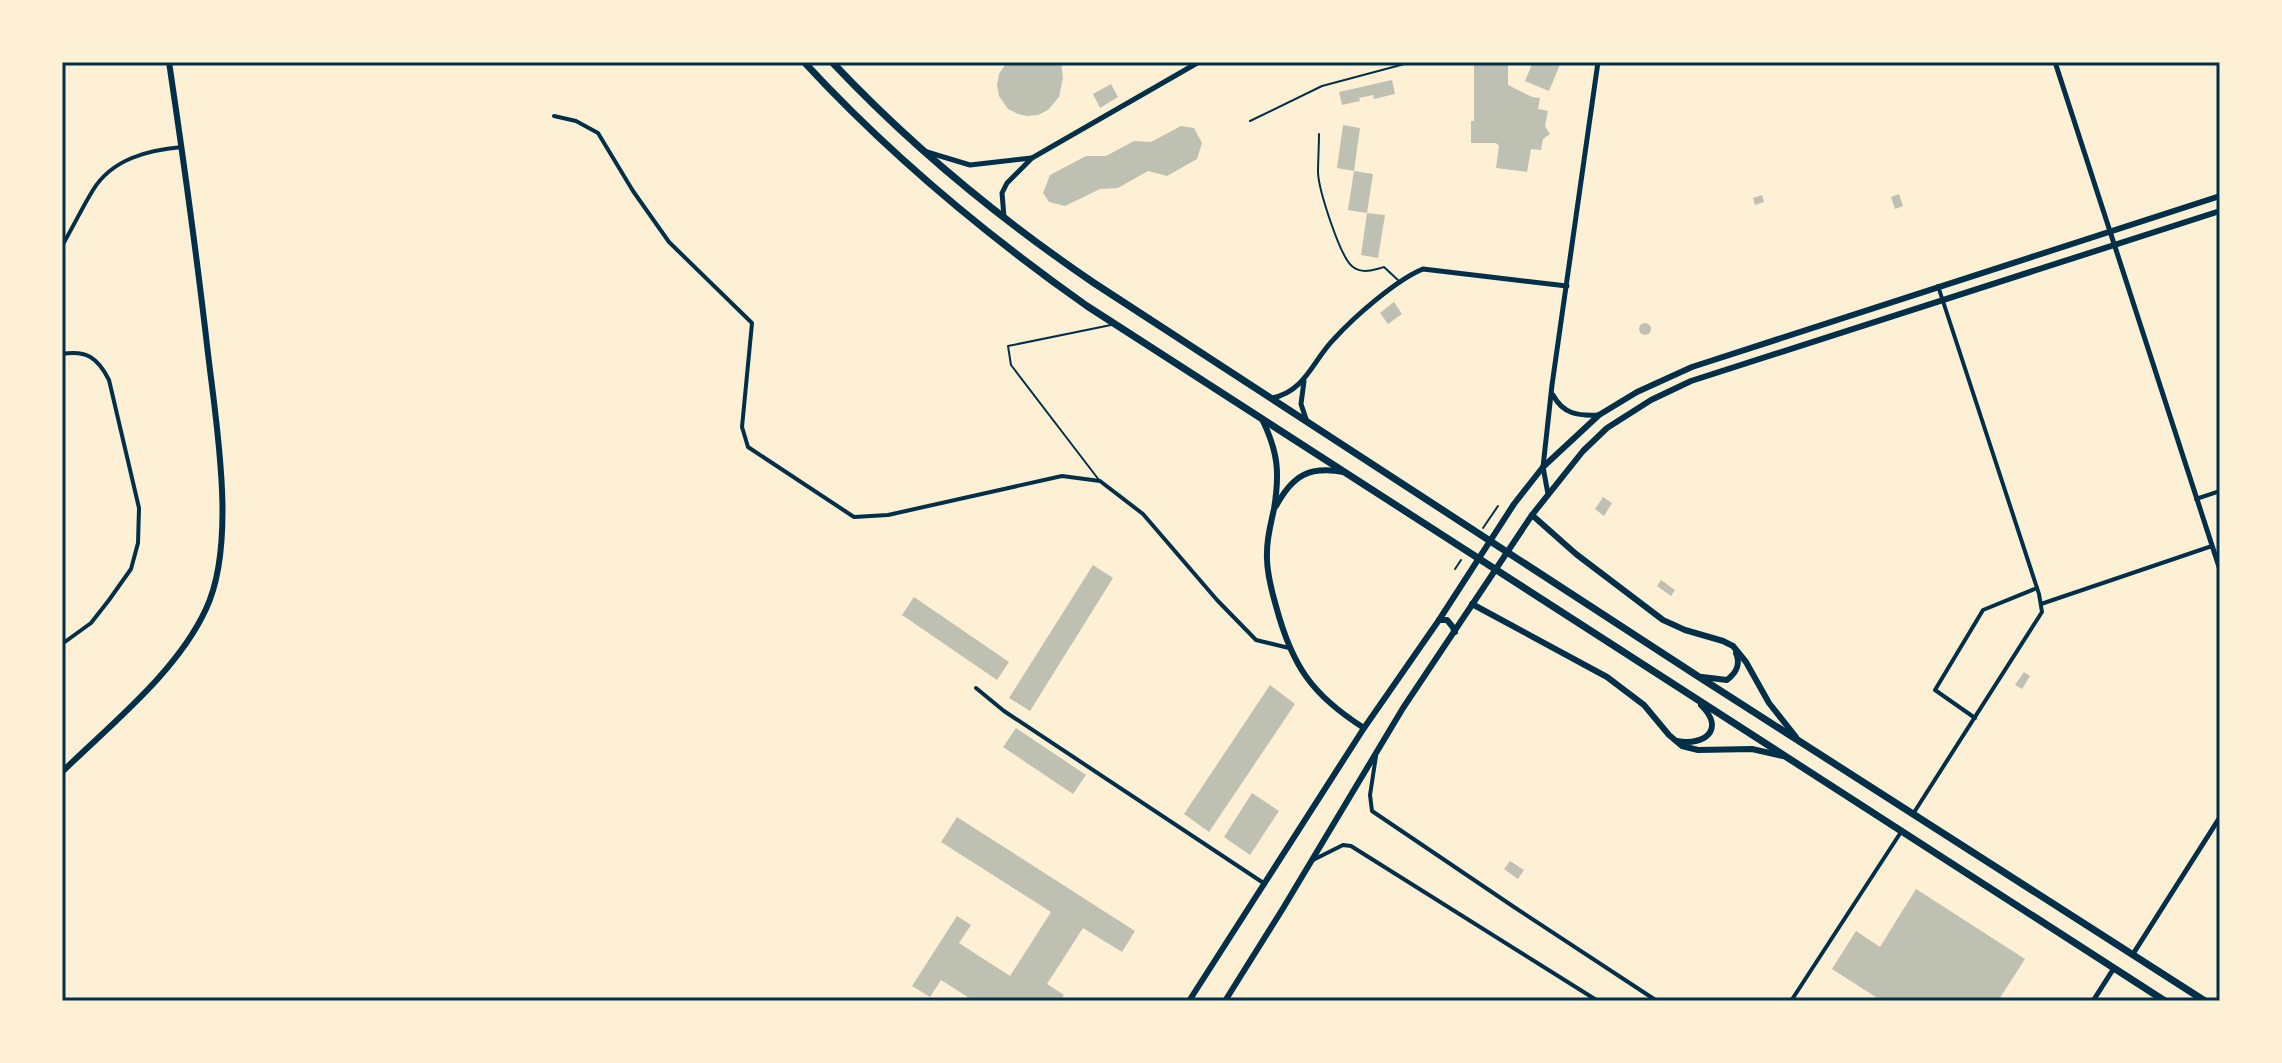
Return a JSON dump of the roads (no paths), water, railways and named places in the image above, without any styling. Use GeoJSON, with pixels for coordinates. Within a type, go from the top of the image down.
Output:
{"type":"FeatureCollection","features":[{"type":"Feature","properties":{"kind":"highway"},"geometry":{"type":"LineString","coordinates":[[804,62],[845,106],[981,227],[1115,324],[2165,1001]]}},
{"type":"Feature","properties":{"kind":"highway"},"geometry":{"type":"LineString","coordinates":[[832,62],[927,152],[1005,218],[1100,287],[1309,425],[2205,1001]]}},
{"type":"Feature","properties":{"kind":"main road"},"geometry":{"type":"LineString","coordinates":[[62,772],[171,662],[200,621],[217,577],[222,538],[220,458],[169,62]]}},
{"type":"Feature","properties":{"kind":"main road"},"geometry":{"type":"LineString","coordinates":[[1189,1001],[1364,728],[1504,520],[1543,467],[1599,415],[1645,388],[1692,367],[2220,196]]}},
{"type":"Feature","properties":{"kind":"main road"},"geometry":{"type":"LineString","coordinates":[[1225,1001],[1376,752],[1522,528],[1583,451],[1607,428],[1668,391],[1718,372],[2220,211]]}},
{"type":"Feature","properties":{"kind":"main road"},"geometry":{"type":"LineString","coordinates":[[1262,419],[1276,452],[1277,467],[1266,553],[1277,610],[1289,648],[1303,674],[1318,692],[1343,715],[1364,728]]}},
{"type":"Feature","properties":{"kind":"main road"},"geometry":{"type":"LineString","coordinates":[[1274,509],[1285,489],[1295,480],[1323,469],[1344,472]]}},
{"type":"Feature","properties":{"kind":"main road"},"geometry":{"type":"LineString","coordinates":[[1532,515],[1576,554],[1663,620],[1733,646],[1746,662],[1769,703],[1798,740]]}},
{"type":"Feature","properties":{"kind":"main road"},"geometry":{"type":"LineString","coordinates":[[1472,604],[1607,677],[1644,705],[1676,741],[1689,749],[1752,749],[1783,756]]}},
{"type":"Feature","properties":{"kind":"main road"},"geometry":{"type":"LineString","coordinates":[[1439,620],[1447,620],[1455,632]]}},
{"type":"Feature","properties":{"kind":"main road"},"geometry":{"type":"LineString","coordinates":[[1696,675],[1727,680],[1735,673],[1738,664],[1733,646]]}},
{"type":"Feature","properties":{"kind":"main road"},"geometry":{"type":"LineString","coordinates":[[1676,741],[1694,743],[1711,731],[1711,716],[1693,697]]}},
{"type":"Feature","properties":{"kind":"street"},"geometry":{"type":"LineString","coordinates":[[1005,218],[1002,193],[1007,183],[1032,158],[1199,62]]}},
{"type":"Feature","properties":{"kind":"street"},"geometry":{"type":"LineString","coordinates":[[1548,494],[1543,467],[1552,385],[1598,62]]}},
{"type":"Feature","properties":{"kind":"street"},"geometry":{"type":"LineString","coordinates":[[2055,62],[2220,570]]}},
{"type":"Feature","properties":{"kind":"street"},"geometry":{"type":"LineString","coordinates":[[554,116],[576,121],[598,133],[669,242],[752,323],[742,427],[748,447],[854,517],[888,515],[1062,476],[1100,481],[1143,514],[1256,640],[1289,648]]}},
{"type":"Feature","properties":{"kind":"street"},"geometry":{"type":"LineString","coordinates":[[62,246],[94,187],[107,173],[146,152],[182,147]]}},
{"type":"Feature","properties":{"kind":"street"},"geometry":{"type":"LineString","coordinates":[[927,152],[970,165],[1032,158]]}},
{"type":"Feature","properties":{"kind":"street"},"geometry":{"type":"LineString","coordinates":[[1268,398],[1287,393],[1304,380],[1334,339],[1415,272],[1429,269],[1567,286]]}},
{"type":"Feature","properties":{"kind":"street"},"geometry":{"type":"LineString","coordinates":[[1913,814],[2040,617],[2041,604],[1938,286]]}},
{"type":"Feature","properties":{"kind":"street"},"geometry":{"type":"LineString","coordinates":[[62,354],[79,352],[90,355],[101,364],[109,380],[139,508],[138,543],[131,569],[91,623],[62,644]]}},
{"type":"Feature","properties":{"kind":"street"},"geometry":{"type":"LineString","coordinates":[[1304,380],[1301,404],[1309,425]]}},
{"type":"Feature","properties":{"kind":"street"},"geometry":{"type":"LineString","coordinates":[[1552,385],[1553,397],[1567,411],[1577,415],[1599,415]]}},
{"type":"Feature","properties":{"kind":"street"},"geometry":{"type":"LineString","coordinates":[[2196,499],[2220,491]]}},
{"type":"Feature","properties":{"kind":"street"},"geometry":{"type":"LineString","coordinates":[[2041,604],[2212,546]]}},
{"type":"Feature","properties":{"kind":"street"},"geometry":{"type":"LineString","coordinates":[[1975,718],[1935,690],[1983,610],[2037,588]]}},
{"type":"Feature","properties":{"kind":"street"},"geometry":{"type":"LineString","coordinates":[[976,688],[1004,711],[1265,884]]}},
{"type":"Feature","properties":{"kind":"street"},"geometry":{"type":"LineString","coordinates":[[1376,752],[1370,795],[1372,811],[1657,1001]]}},
{"type":"Feature","properties":{"kind":"street"},"geometry":{"type":"LineString","coordinates":[[2133,954],[2220,817]]}},
{"type":"Feature","properties":{"kind":"street"},"geometry":{"type":"LineString","coordinates":[[1791,1001],[1902,832]]}},
{"type":"Feature","properties":{"kind":"street"},"geometry":{"type":"LineString","coordinates":[[1311,861],[1343,845],[1351,846],[1598,1001]]}},
{"type":"Feature","properties":{"kind":"street"},"geometry":{"type":"LineString","coordinates":[[2093,1001],[2114,968]]}},
{"type":"Feature","properties":{"kind":"lane"},"geometry":{"type":"LineString","coordinates":[[1250,121],[1322,86],[1412,62]]}},
{"type":"Feature","properties":{"kind":"lane"},"geometry":{"type":"LineString","coordinates":[[1319,134],[1318,176],[1345,257],[1354,268],[1367,271],[1384,267],[1400,282]]}},
{"type":"Feature","properties":{"kind":"lane"},"geometry":{"type":"LineString","coordinates":[[1100,481],[1011,365],[1008,346],[1115,324]]}}]}
